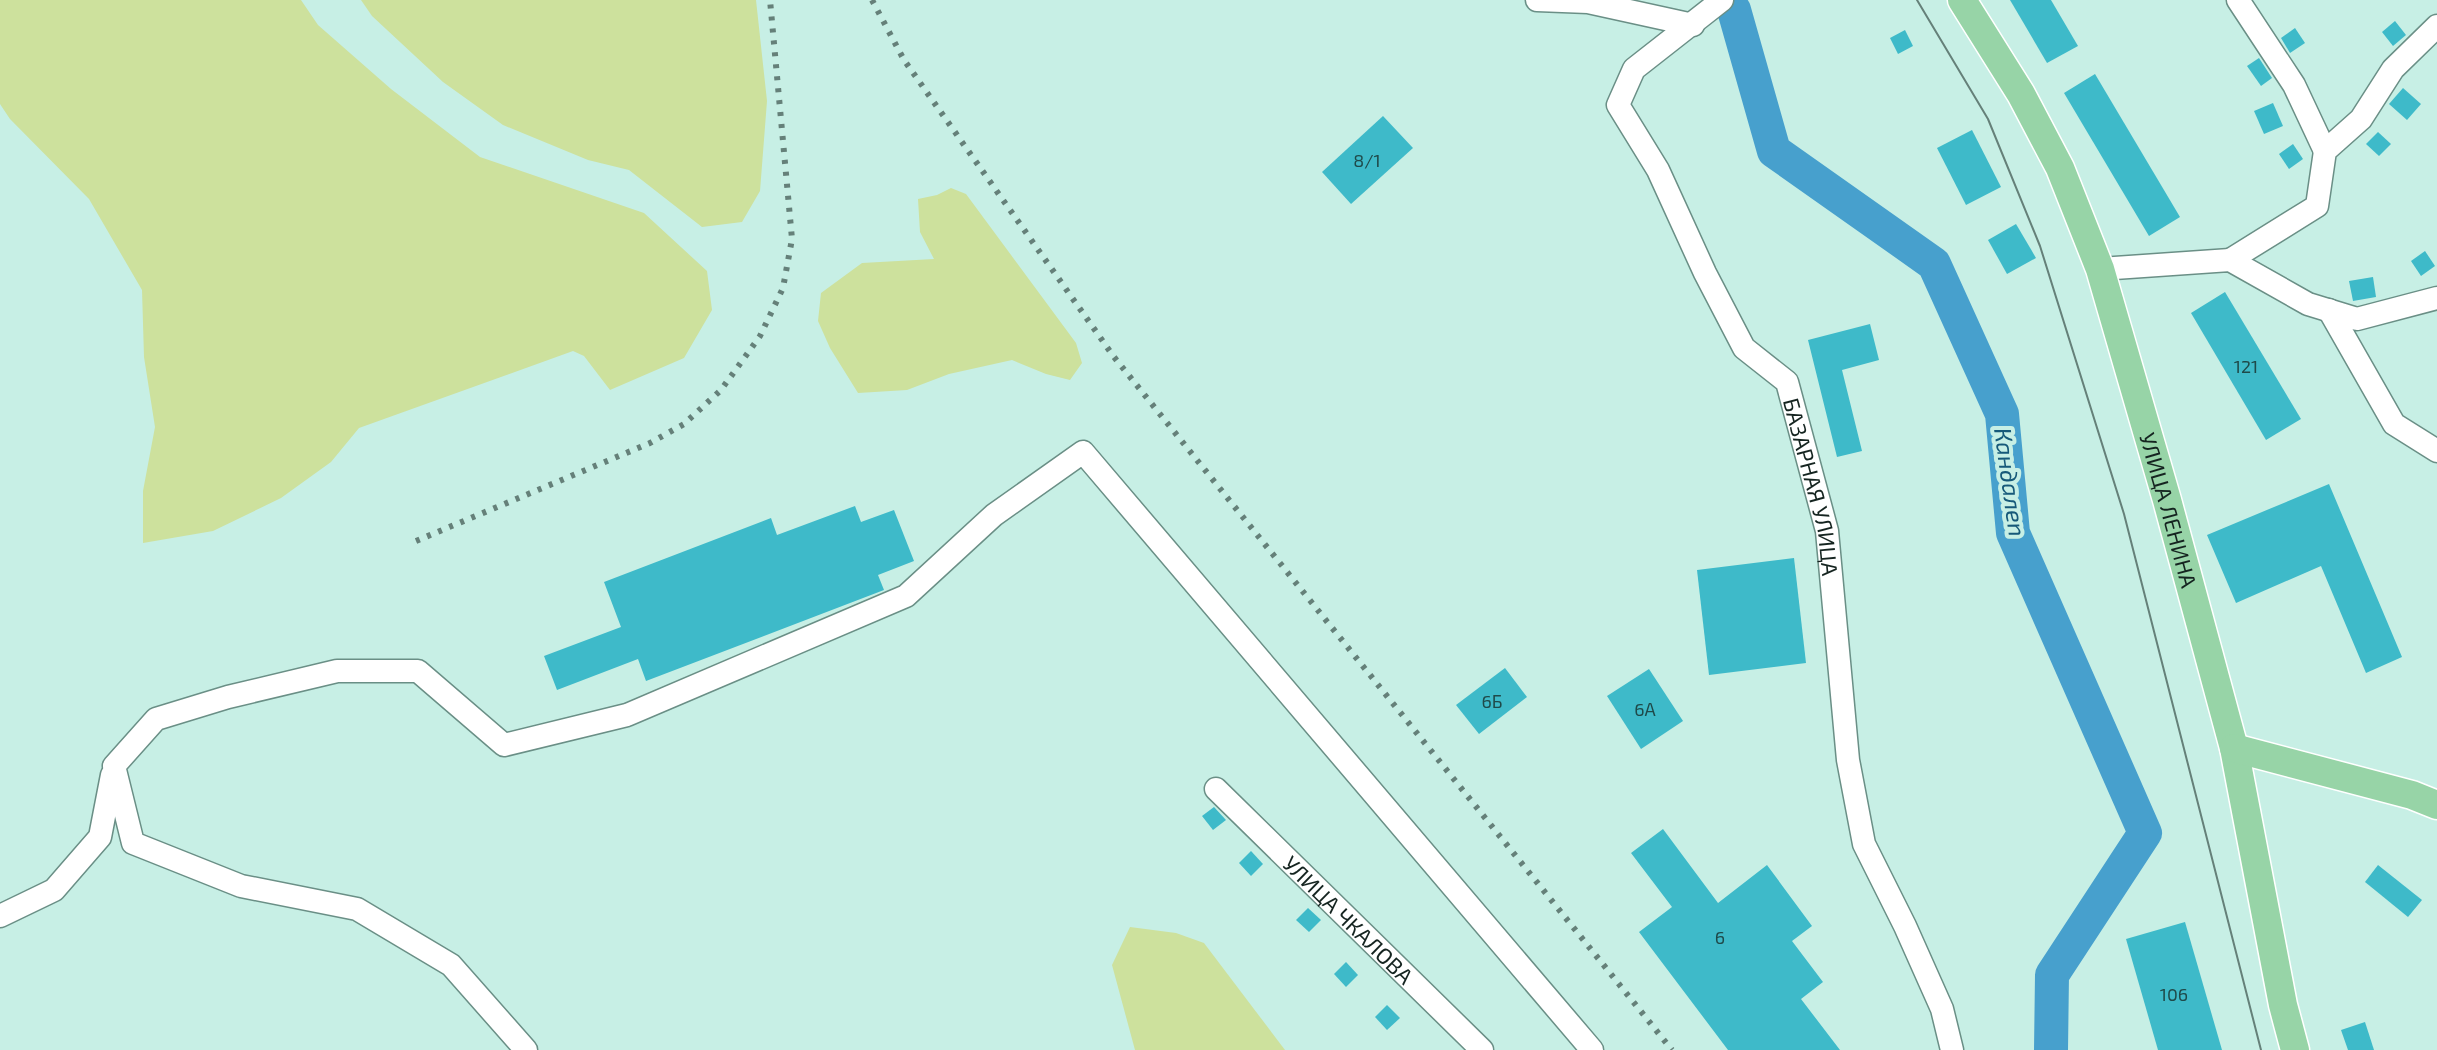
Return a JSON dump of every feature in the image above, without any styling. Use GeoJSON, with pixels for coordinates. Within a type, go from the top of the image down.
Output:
{"type":"FeatureCollection","features":[{"type":"Feature","properties":{"kind":"main road","name":"УЛИЦА ЛЕНИНА"},"geometry":{"type":"LineString","coordinates":[[1962,0],[2021,94],[2060,168],[2100,269],[2234,748],[2283,1005],[2295,1050]]}},
{"type":"Feature","properties":{"kind":"main road"},"geometry":{"type":"LineString","coordinates":[[2234,748],[2412,795],[2437,805]]}},
{"type":"Feature","properties":{"kind":"street"},"geometry":{"type":"LineString","coordinates":[[1537,0],[1588,2],[1693,25]]}},
{"type":"Feature","properties":{"kind":"street","name":"БАЗАРНАЯ УЛИЦА"},"geometry":{"type":"LineString","coordinates":[[1722,0],[1634,69],[1618,105],[1658,170],[1705,273],[1744,348],[1787,382],[1827,531],[1848,760],[1864,844],[1942,1009],[1952,1050]]}},
{"type":"Feature","properties":{"kind":"street"},"geometry":{"type":"LineString","coordinates":[[2100,269],[2230,260],[2317,206],[2325,151],[2294,85],[2238,0]]}},
{"type":"Feature","properties":{"kind":"street"},"geometry":{"type":"LineString","coordinates":[[2325,151],[2361,119],[2393,69],[2437,26]]}},
{"type":"Feature","properties":{"kind":"street"},"geometry":{"type":"LineString","coordinates":[[2230,260],[2308,304],[2357,319],[2437,298]]}},
{"type":"Feature","properties":{"kind":"street"},"geometry":{"type":"LineString","coordinates":[[2329,310],[2394,424],[2437,451]]}},
{"type":"Feature","properties":{"kind":"street"},"geometry":{"type":"LineString","coordinates":[[0,916],[54,890],[100,837],[114,766],[156,719],[228,697],[337,671],[418,671],[504,745],[627,715],[906,596],[994,515],[1083,452],[1592,1050]]}},
{"type":"Feature","properties":{"kind":"street"},"geometry":{"type":"LineString","coordinates":[[114,766],[133,843],[241,886],[357,909],[451,965],[526,1050]]}},
{"type":"Feature","properties":{"kind":"street","name":"УЛИЦА ЧКАЛОВА"},"geometry":{"type":"LineString","coordinates":[[1216,789],[1482,1050]]}},
{"type":"Feature","properties":{"kind":"green space"},"geometry":{"type":"Polygon","coordinates":[[[0,0],[301,0],[318,25],[391,89],[480,157],[644,213],[707,271],[712,310],[684,358],[610,390],[584,356],[573,351],[359,428],[331,462],[281,498],[213,531],[143,543],[143,491],[155,427],[144,357],[142,290],[89,199],[10,119],[0,104],[0,0]]]}},
{"type":"Feature","properties":{"kind":"green space"},"geometry":{"type":"Polygon","coordinates":[[[361,0],[756,0],[767,101],[760,191],[742,222],[702,227],[629,170],[588,160],[503,125],[443,82],[372,16],[361,0]]]}},
{"type":"Feature","properties":{"kind":"green space"},"geometry":{"type":"Polygon","coordinates":[[[951,188],[966,194],[1076,343],[1082,363],[1070,380],[1012,360],[949,374],[907,390],[858,393],[830,348],[818,321],[821,293],[862,263],[934,259],[920,232],[918,199],[951,188]]]}},
{"type":"Feature","properties":{"kind":"green space"},"geometry":{"type":"Polygon","coordinates":[[[1130,927],[1176,933],[1204,943],[1285,1050],[1135,1050],[1112,965],[1130,927]]]}},
{"type":"Feature","properties":{"kind":"building"},"geometry":{"type":"Polygon","coordinates":[[[2010,0],[2051,0],[2078,46],[2047,63],[2010,0]]]}},
{"type":"Feature","properties":{"kind":"building"},"geometry":{"type":"Polygon","coordinates":[[[2395,21],[2406,35],[2393,46],[2382,32],[2395,21]]]}},
{"type":"Feature","properties":{"kind":"building"},"geometry":{"type":"Polygon","coordinates":[[[2295,28],[2305,43],[2290,53],[2281,38],[2295,28]]]}},
{"type":"Feature","properties":{"kind":"building"},"geometry":{"type":"Polygon","coordinates":[[[1905,30],[1913,46],[1898,54],[1890,38],[1905,30]]]}},
{"type":"Feature","properties":{"kind":"building"},"geometry":{"type":"Polygon","coordinates":[[[2259,58],[2272,78],[2261,86],[2247,66],[2259,58]]]}},
{"type":"Feature","properties":{"kind":"building"},"geometry":{"type":"Polygon","coordinates":[[[2095,74],[2180,217],[2149,236],[2064,93],[2095,74]]]}},
{"type":"Feature","properties":{"kind":"building"},"geometry":{"type":"Polygon","coordinates":[[[2403,88],[2421,104],[2407,120],[2389,104],[2403,88]]]}},
{"type":"Feature","properties":{"kind":"building"},"geometry":{"type":"Polygon","coordinates":[[[2273,103],[2283,126],[2264,134],[2254,111],[2273,103]]]}},
{"type":"Feature","properties":{"kind":"building"},"geometry":{"type":"Polygon","coordinates":[[[1383,116],[1413,148],[1351,204],[1322,172],[1383,116]]]}},
{"type":"Feature","properties":{"kind":"building"},"geometry":{"type":"Polygon","coordinates":[[[1972,130],[2001,187],[1966,205],[1937,148],[1972,130]]]}},
{"type":"Feature","properties":{"kind":"building"},"geometry":{"type":"Polygon","coordinates":[[[2378,132],[2391,144],[2379,156],[2366,144],[2378,132]]]}},
{"type":"Feature","properties":{"kind":"building"},"geometry":{"type":"Polygon","coordinates":[[[2293,144],[2303,159],[2289,169],[2279,154],[2293,144]]]}},
{"type":"Feature","properties":{"kind":"building"},"geometry":{"type":"Polygon","coordinates":[[[2016,224],[2036,258],[2007,274],[1988,240],[2016,224]]]}},
{"type":"Feature","properties":{"kind":"building"},"geometry":{"type":"Polygon","coordinates":[[[2425,251],[2435,266],[2421,276],[2411,261],[2425,251]]]}},
{"type":"Feature","properties":{"kind":"building"},"geometry":{"type":"Polygon","coordinates":[[[2373,277],[2376,297],[2353,301],[2349,281],[2373,277]]]}},
{"type":"Feature","properties":{"kind":"building"},"geometry":{"type":"Polygon","coordinates":[[[2225,292],[2301,419],[2266,440],[2191,313],[2225,292]]]}},
{"type":"Feature","properties":{"kind":"building"},"geometry":{"type":"Polygon","coordinates":[[[1870,324],[1879,360],[1842,370],[1862,451],[1837,457],[1808,340],[1870,324]]]}},
{"type":"Feature","properties":{"kind":"building"},"geometry":{"type":"Polygon","coordinates":[[[2329,484],[2402,657],[2366,673],[2321,566],[2236,603],[2207,535],[2329,484]]]}},
{"type":"Feature","properties":{"kind":"building"},"geometry":{"type":"Polygon","coordinates":[[[855,506],[861,522],[894,510],[914,561],[878,575],[884,590],[646,681],[638,659],[557,690],[544,656],[621,627],[604,582],[771,518],[777,535],[855,506]]]}},
{"type":"Feature","properties":{"kind":"building"},"geometry":{"type":"Polygon","coordinates":[[[1794,558],[1806,663],[1709,675],[1697,570],[1794,558]]]}},
{"type":"Feature","properties":{"kind":"building"},"geometry":{"type":"Polygon","coordinates":[[[1505,668],[1527,697],[1479,734],[1456,705],[1505,668]]]}},
{"type":"Feature","properties":{"kind":"building"},"geometry":{"type":"Polygon","coordinates":[[[1649,669],[1683,721],[1641,749],[1607,696],[1649,669]]]}},
{"type":"Feature","properties":{"kind":"building"},"geometry":{"type":"Polygon","coordinates":[[[1214,807],[1226,820],[1213,830],[1202,816],[1214,807]]]}},
{"type":"Feature","properties":{"kind":"building"},"geometry":{"type":"Polygon","coordinates":[[[1663,829],[1718,903],[1767,865],[1812,926],[1792,941],[1823,982],[1801,999],[1840,1050],[1728,1050],[1639,932],[1672,907],[1631,853],[1663,829]]]}},
{"type":"Feature","properties":{"kind":"building"},"geometry":{"type":"Polygon","coordinates":[[[1251,851],[1263,864],[1251,876],[1239,863],[1251,851]]]}},
{"type":"Feature","properties":{"kind":"building"},"geometry":{"type":"Polygon","coordinates":[[[2378,865],[2422,900],[2408,917],[2365,882],[2378,865]]]}},
{"type":"Feature","properties":{"kind":"building"},"geometry":{"type":"Polygon","coordinates":[[[1308,908],[1321,920],[1309,932],[1296,920],[1308,908]]]}},
{"type":"Feature","properties":{"kind":"building"},"geometry":{"type":"Polygon","coordinates":[[[2185,922],[2222,1050],[2158,1050],[2126,939],[2185,922]]]}},
{"type":"Feature","properties":{"kind":"building"},"geometry":{"type":"Polygon","coordinates":[[[1346,962],[1358,975],[1346,987],[1334,974],[1346,962]]]}},
{"type":"Feature","properties":{"kind":"building"},"geometry":{"type":"Polygon","coordinates":[[[1387,1005],[1400,1018],[1387,1030],[1375,1017],[1387,1005]]]}},
{"type":"Feature","properties":{"kind":"building"},"geometry":{"type":"Polygon","coordinates":[[[2365,1022],[2374,1050],[2348,1050],[2341,1030],[2365,1022]]]}},
{"type":"Feature","properties":{"kind":"waterway","name":"Кандалеп"},"geometry":{"type":"LineString","coordinates":[[1734,10],[1774,151],[1934,264],[2002,414],[2013,533],[2145,833],[2052,975],[2051,1050]]}},
{"type":"Feature","properties":{"kind":"tram line"},"geometry":{"type":"LineString","coordinates":[[1917,0],[1988,119],[2040,246],[2124,514],[2261,1050]]}},
{"type":"Feature","properties":{"kind":"railway"},"geometry":{"type":"LineString","coordinates":[[416,541],[650,443],[684,424],[721,390],[760,336],[783,288],[792,239],[770,0]]}},
{"type":"Feature","properties":{"kind":"railway"},"geometry":{"type":"LineString","coordinates":[[872,0],[904,60],[1114,357],[1672,1050]]}}]}
